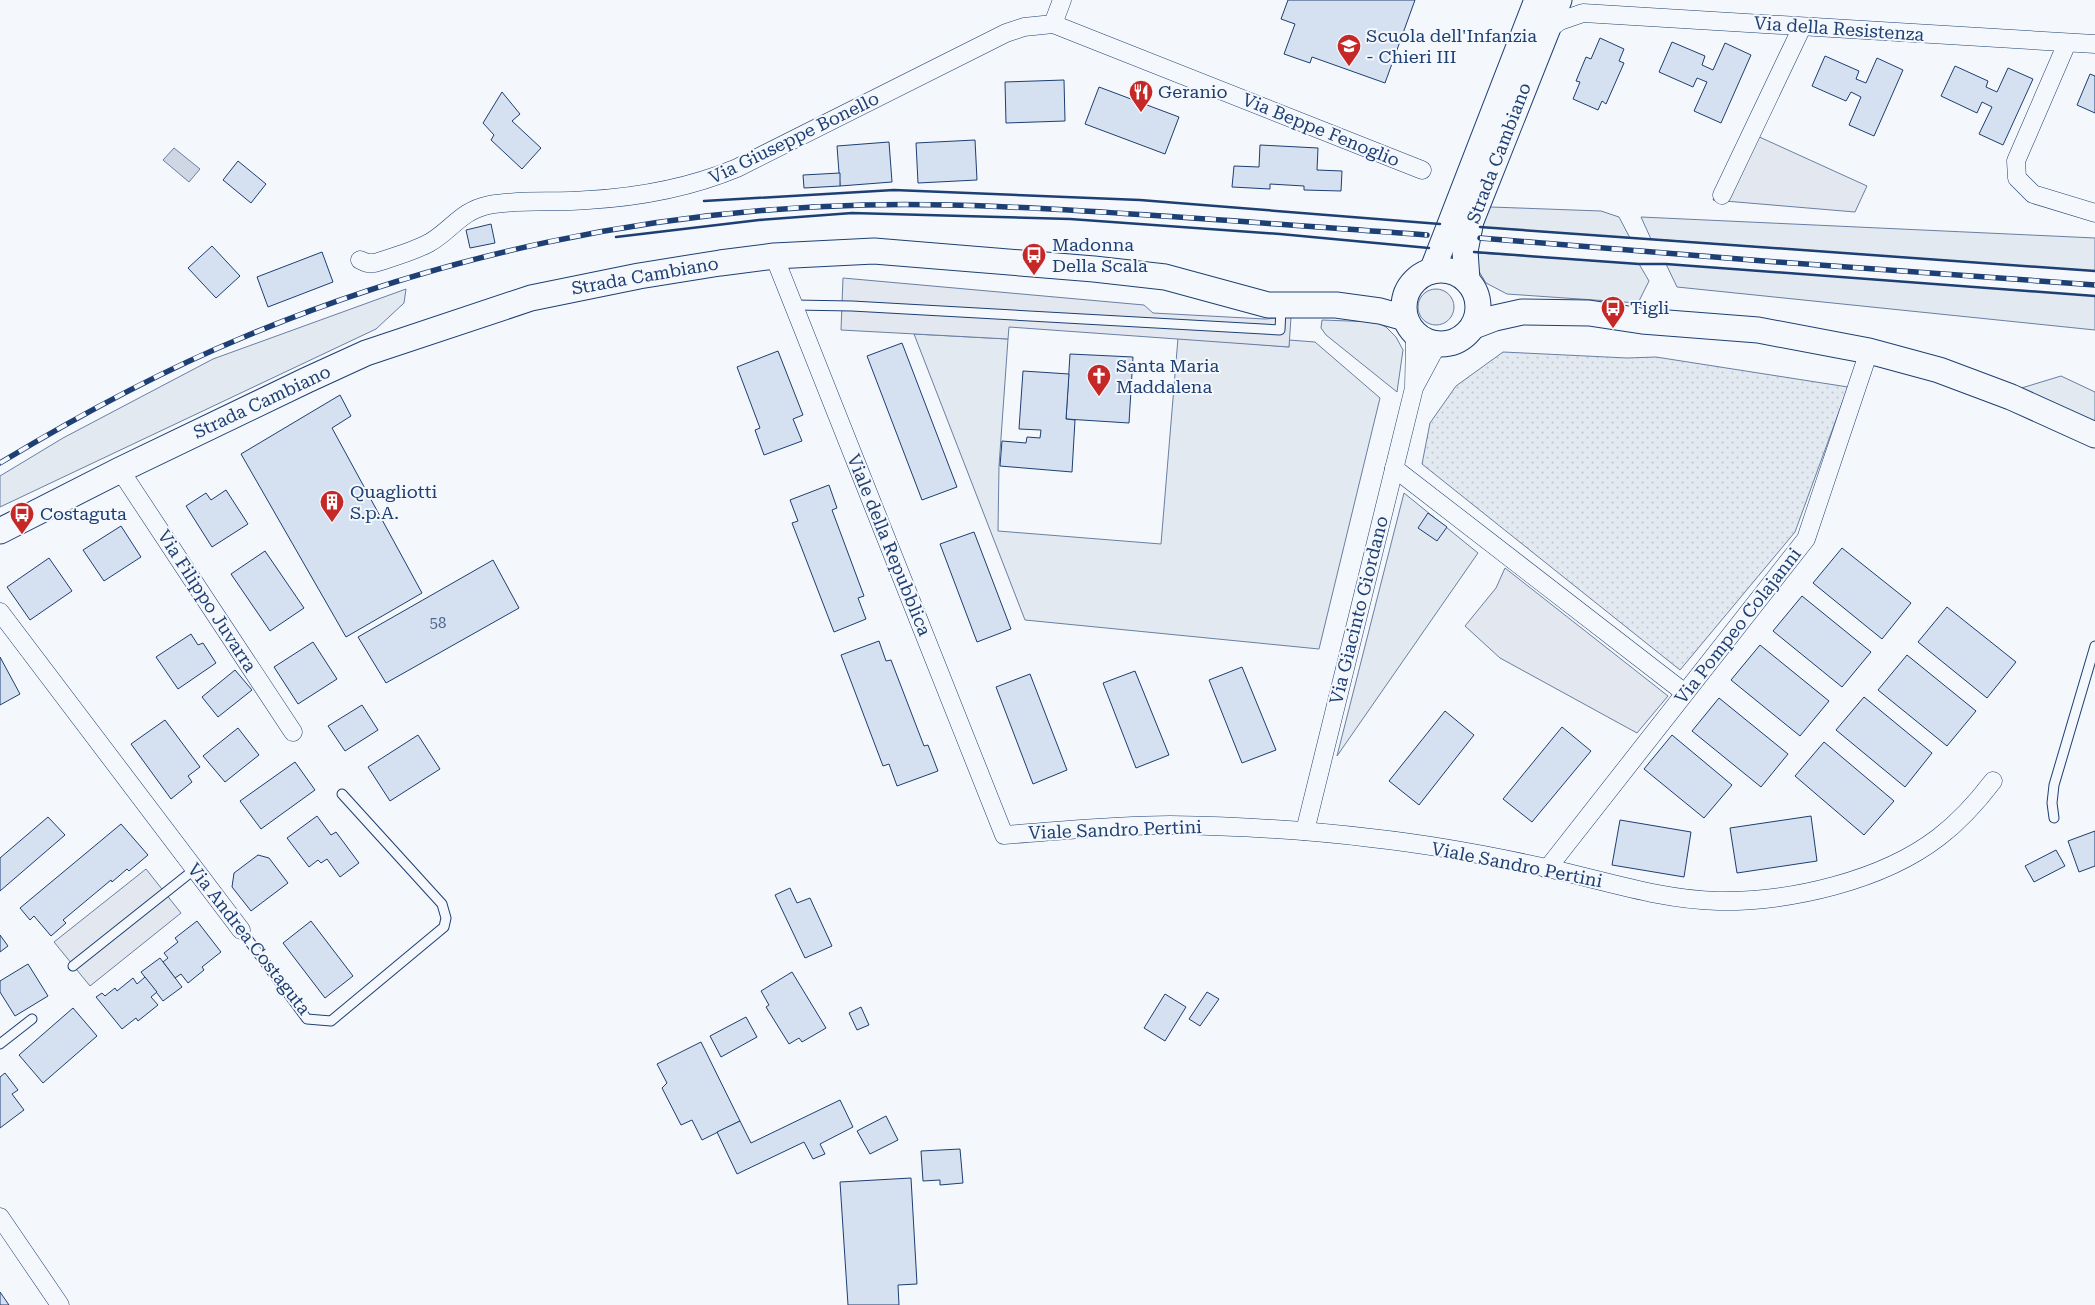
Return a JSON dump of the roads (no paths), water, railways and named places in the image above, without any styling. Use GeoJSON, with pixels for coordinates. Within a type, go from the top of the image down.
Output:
{"type":"FeatureCollection","features":[{"type":"Feature","properties":{"kind":"main road","name":"Strada Cambiano"},"geometry":{"type":"LineString","coordinates":[[1432,271],[1537,0]]}},
{"type":"Feature","properties":{"kind":"main road","name":"Strada Cambiano"},"geometry":{"type":"LineString","coordinates":[[1471,285],[1465,251],[1471,221],[1559,0]]}},
{"type":"Feature","properties":{"kind":"main road","name":"Strada Cambiano"},"geometry":{"type":"LineString","coordinates":[[0,531],[120,470],[366,353],[422,336],[478,314],[531,298],[711,264],[774,256],[874,251],[1094,269],[1166,277],[1268,304],[1336,305],[1380,311],[1419,332]]}},
{"type":"Feature","properties":{"kind":"main road"},"geometry":{"type":"LineString","coordinates":[[1471,285],[1478,302],[1478,315],[1474,326],[1467,335],[1458,341],[1448,344],[1419,332],[1403,308],[1408,289],[1418,278],[1432,271],[1444,270],[1457,273],[1471,285],[1522,312]]}},
{"type":"Feature","properties":{"kind":"main road","name":"Strada Cambiano"},"geometry":{"type":"LineString","coordinates":[[1336,305],[1408,289]]}},
{"type":"Feature","properties":{"kind":"main road"},"geometry":{"type":"LineString","coordinates":[[1474,326],[1495,318],[1522,312],[1589,312],[1642,321],[1727,326],[1758,330],[1869,351],[1939,370],[2011,397],[2095,435]]}},
{"type":"Feature","properties":{"kind":"street"},"geometry":{"type":"LineString","coordinates":[[1053,24],[1062,0]]}},
{"type":"Feature","properties":{"kind":"street","name":"Via della Resistenza"},"geometry":{"type":"LineString","coordinates":[[1547,30],[1581,6],[1802,27],[2095,44]]}},
{"type":"Feature","properties":{"kind":"street","name":"Via Beppe Fenoglio"},"geometry":{"type":"LineString","coordinates":[[1053,24],[1422,170]]}},
{"type":"Feature","properties":{"kind":"street","name":"Via Giuseppe Bonello"},"geometry":{"type":"LineString","coordinates":[[360,260],[367,263],[375,263],[429,242],[460,217],[473,210],[488,206],[531,200],[587,200],[638,195],[665,191],[711,179],[737,168],[1006,33],[1024,27],[1053,24]]}},
{"type":"Feature","properties":{"kind":"street"},"geometry":{"type":"LineString","coordinates":[[1722,195],[1802,27]]}},
{"type":"Feature","properties":{"kind":"street"},"geometry":{"type":"LineString","coordinates":[[2067,43],[2016,161],[2017,178],[2033,194],[2095,213]]}},
{"type":"Feature","properties":{"kind":"street","name":"Viale della Repubblica"},"geometry":{"type":"LineString","coordinates":[[774,256],[1004,835]]}},
{"type":"Feature","properties":{"kind":"street"},"geometry":{"type":"LineString","coordinates":[[1414,388],[1419,332]]}},
{"type":"Feature","properties":{"kind":"street"},"geometry":{"type":"LineString","coordinates":[[1414,388],[1419,332]]}},
{"type":"Feature","properties":{"kind":"street","name":"Via Pompeo Colajanni"},"geometry":{"type":"LineString","coordinates":[[1548,868],[1806,539],[1869,351]]}},
{"type":"Feature","properties":{"kind":"street","name":"Via Giacinto Giordano"},"geometry":{"type":"LineString","coordinates":[[1305,831],[1414,388]]}},
{"type":"Feature","properties":{"kind":"street"},"geometry":{"type":"LineString","coordinates":[[1394,468],[1686,693]]}},
{"type":"Feature","properties":{"kind":"street","name":"Via Filippo Juvarra"},"geometry":{"type":"LineString","coordinates":[[120,470],[293,732]]}},
{"type":"Feature","properties":{"kind":"street","name":"Via Andrea Costaguta"},"geometry":{"type":"LineString","coordinates":[[0,612],[241,930]]}},
{"type":"Feature","properties":{"kind":"street","name":"Viale Sandro Pertini"},"geometry":{"type":"LineString","coordinates":[[1004,835],[1167,825],[1305,831],[1374,838],[1432,847],[1548,868],[1647,892],[1717,901],[1747,900],[1806,892],[1867,875],[1918,851],[1954,824],[1972,807],[1993,781]]}},
{"type":"Feature","properties":{"kind":"street"},"geometry":{"type":"LineString","coordinates":[[0,1217],[60,1305]]}},
{"type":"Feature","properties":{"kind":"lane"},"geometry":{"type":"LineString","coordinates":[[794,305],[852,306],[1280,330],[1281,305]]}},
{"type":"Feature","properties":{"kind":"lane"},"geometry":{"type":"LineString","coordinates":[[2054,818],[2052,803],[2054,785],[2095,646]]}},
{"type":"Feature","properties":{"kind":"lane","name":"Via Andrea Costaguta"},"geometry":{"type":"LineString","coordinates":[[241,930],[307,1019],[331,1021],[444,927],[446,918],[442,904],[342,794]]}},
{"type":"Feature","properties":{"kind":"lane"},"geometry":{"type":"LineString","coordinates":[[73,966],[195,869]]}},
{"type":"Feature","properties":{"kind":"lane"},"geometry":{"type":"LineString","coordinates":[[0,1044],[32,1019]]}},
{"type":"Feature","properties":{"kind":"railway"},"geometry":{"type":"LineString","coordinates":[[0,463],[59,428],[150,380],[244,337],[318,308],[393,282],[470,261],[548,242],[626,227],[705,216],[784,209],[864,205],[931,205],[1098,212],[1427,235]]}},
{"type":"Feature","properties":{"kind":"railway"},"geometry":{"type":"LineString","coordinates":[[1480,238],[2095,285]]}},
{"type":"Feature","properties":{"kind":"place","name":"Scuola dell'Infanzia - Chieri III"},"geometry":{"type":"Point","coordinates":[1349,67]}},
{"type":"Feature","properties":{"kind":"place","name":"Geranio"},"geometry":{"type":"Point","coordinates":[1141,113]}},
{"type":"Feature","properties":{"kind":"place","name":"Madonna Della Scala"},"geometry":{"type":"Point","coordinates":[1034,276]}},
{"type":"Feature","properties":{"kind":"place","name":"Tigli"},"geometry":{"type":"Point","coordinates":[1613,329]}},
{"type":"Feature","properties":{"kind":"place","name":"Santa Maria Maddalena"},"geometry":{"type":"Point","coordinates":[1099,397]}},
{"type":"Feature","properties":{"kind":"place","name":"Quagliotti S.p.A."},"geometry":{"type":"Point","coordinates":[332,523]}},
{"type":"Feature","properties":{"kind":"place","name":"Costaguta"},"geometry":{"type":"Point","coordinates":[22,535]}}]}
